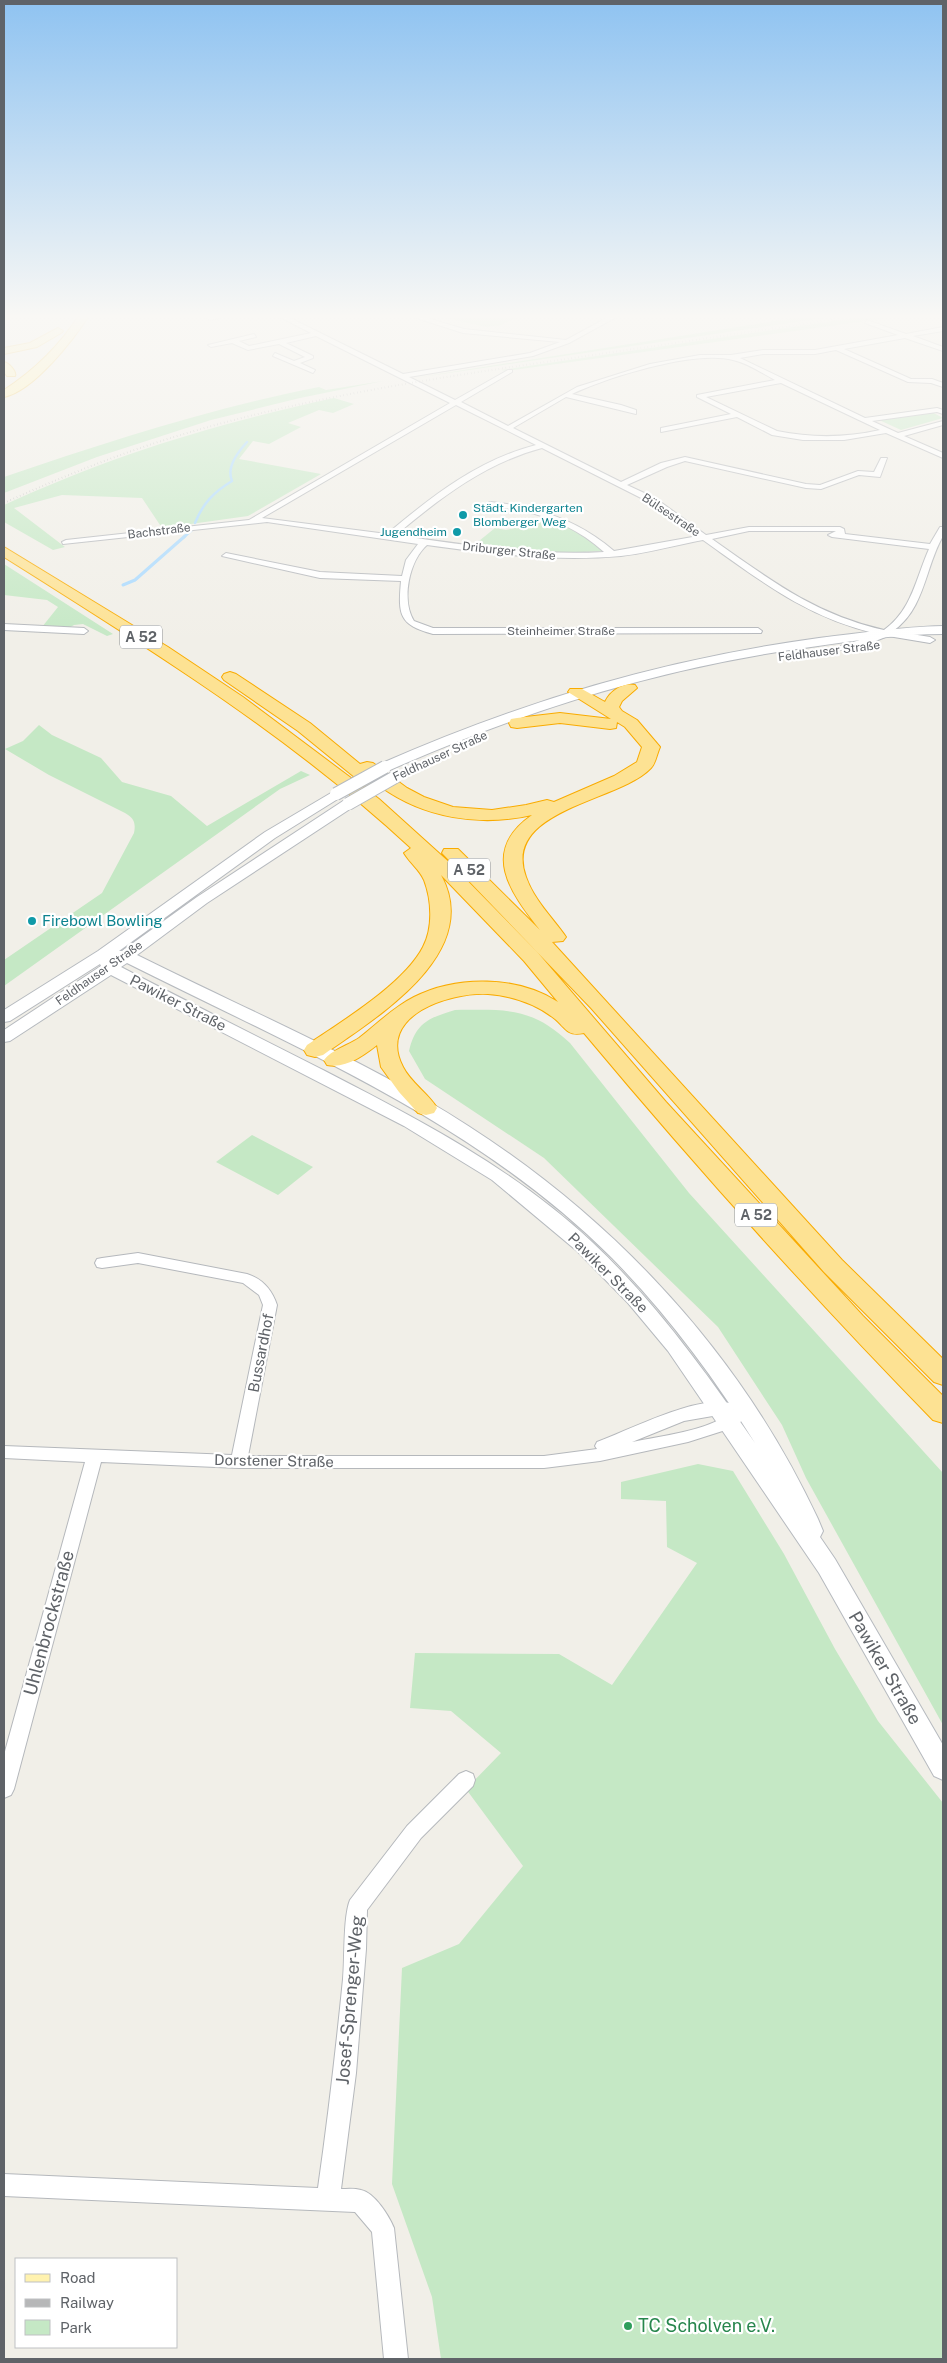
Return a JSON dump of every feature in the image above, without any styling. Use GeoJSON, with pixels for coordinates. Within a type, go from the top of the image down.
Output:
{"type":"FeatureCollection","features":[{"type":"Feature","properties":{"kind":"highway","name":"A 52"},"geometry":{"type":"LineString","coordinates":[[4,536],[175,640]]}},
{"type":"Feature","properties":{"kind":"highway","name":"A 52"},"geometry":{"type":"LineString","coordinates":[[4,551],[162,650],[237,701],[373,803],[444,868],[531,957],[658,1107],[854,1323],[943,1413]]}},
{"type":"Feature","properties":{"kind":"highway","name":"A 52"},"geometry":{"type":"LineString","coordinates":[[220,670],[304,727],[374,784],[516,914],[621,1026],[834,1266],[943,1375]]}},
{"type":"Feature","properties":{"kind":"highway"},"geometry":{"type":"LineString","coordinates":[[613,720],[612,707],[615,698],[628,688]]}},
{"type":"Feature","properties":{"kind":"highway"},"geometry":{"type":"LineString","coordinates":[[304,727],[331,741],[400,792],[416,800],[454,812],[497,814],[542,807],[607,781],[632,768],[640,754],[638,744],[613,720],[581,698]]}},
{"type":"Feature","properties":{"kind":"highway"},"geometry":{"type":"LineString","coordinates":[[517,723],[560,718],[613,720],[643,733],[651,744],[652,755],[645,767],[626,778],[560,805],[533,820],[518,834],[512,854],[516,879],[536,912],[619,1014],[621,1026]]}},
{"type":"Feature","properties":{"kind":"highway"},"geometry":{"type":"LineString","coordinates":[[315,1050],[375,1006],[408,977],[430,953],[439,931],[440,904],[429,871],[388,825],[373,803]]}},
{"type":"Feature","properties":{"kind":"highway"},"geometry":{"type":"LineString","coordinates":[[335,1060],[357,1049],[398,1017],[431,997],[459,990],[490,988],[516,992],[545,1003],[569,1019],[623,1080],[658,1107]]}},
{"type":"Feature","properties":{"kind":"highway"},"geometry":{"type":"LineString","coordinates":[[398,1017],[386,1041],[387,1056],[396,1074],[426,1108]]}},
{"type":"Feature","properties":{"kind":"street"},"geometry":{"type":"LineString","coordinates":[[253,520],[418,424]]}},
{"type":"Feature","properties":{"kind":"street","name":"Bülsestraße"},"geometry":{"type":"LineString","coordinates":[[501,424],[622,484],[669,510],[786,596],[808,608],[842,622],[884,634],[937,639]]}},
{"type":"Feature","properties":{"kind":"street"},"geometry":{"type":"LineString","coordinates":[[508,428],[514,424]]}},
{"type":"Feature","properties":{"kind":"street"},"geometry":{"type":"LineString","coordinates":[[664,430],[692,424]]}},
{"type":"Feature","properties":{"kind":"street"},"geometry":{"type":"LineString","coordinates":[[756,424],[774,433],[813,440],[848,439],[886,431]]}},
{"type":"Feature","properties":{"kind":"street"},"geometry":{"type":"LineString","coordinates":[[873,424],[943,456]]}},
{"type":"Feature","properties":{"kind":"street"},"geometry":{"type":"LineString","coordinates":[[897,436],[938,424]]}},
{"type":"Feature","properties":{"kind":"street"},"geometry":{"type":"LineString","coordinates":[[390,536],[433,501],[472,475],[506,457],[543,446]]}},
{"type":"Feature","properties":{"kind":"street"},"geometry":{"type":"LineString","coordinates":[[622,484],[664,465],[685,459],[797,484],[821,487],[858,473],[877,475],[884,460]]}},
{"type":"Feature","properties":{"kind":"street"},"geometry":{"type":"LineString","coordinates":[[490,504],[512,506],[564,521],[590,535],[612,554]]}},
{"type":"Feature","properties":{"kind":"street","name":"Driburger Straße"},"geometry":{"type":"LineString","coordinates":[[253,520],[267,520],[532,555],[612,554],[749,529],[800,528],[800,534],[841,535],[933,547]]}},
{"type":"Feature","properties":{"kind":"street","name":"Bachstraße"},"geometry":{"type":"LineString","coordinates":[[66,542],[253,520]]}},
{"type":"Feature","properties":{"kind":"street"},"geometry":{"type":"LineString","coordinates":[[844,648],[884,634],[906,616],[933,547],[943,530]]}},
{"type":"Feature","properties":{"kind":"street","name":"Steinheimer Straße"},"geometry":{"type":"LineString","coordinates":[[426,541],[409,562],[405,579],[407,615],[410,622],[433,631],[758,631]]}},
{"type":"Feature","properties":{"kind":"street"},"geometry":{"type":"LineString","coordinates":[[226,556],[320,575],[405,579]]}},
{"type":"Feature","properties":{"kind":"street"},"geometry":{"type":"LineString","coordinates":[[4,627],[84,631]]}},
{"type":"Feature","properties":{"kind":"street","name":"Feldhauser Straße"},"geometry":{"type":"LineString","coordinates":[[4,1037],[89,983],[107,961],[126,956],[202,900],[348,804],[397,776],[480,737],[581,698],[676,666],[798,644],[884,634],[943,630]]}},
{"type":"Feature","properties":{"kind":"street","name":"Feldhauser Straße"},"geometry":{"type":"LineString","coordinates":[[4,1016],[107,961],[270,835],[336,794],[385,767],[476,727],[581,698],[738,664],[844,648],[937,639]]}},
{"type":"Feature","properties":{"kind":"street","name":"Pawiker Straße"},"geometry":{"type":"LineString","coordinates":[[126,956],[335,1060],[426,1108],[514,1165],[577,1212],[629,1262],[710,1354],[732,1413]]}},
{"type":"Feature","properties":{"kind":"street","name":"Pawiker Straße"},"geometry":{"type":"LineString","coordinates":[[107,961],[410,1122],[499,1176],[584,1246],[635,1298],[732,1413],[827,1566],[943,1768]]}},
{"type":"Feature","properties":{"kind":"street"},"geometry":{"type":"LineString","coordinates":[[307,1068],[315,1050]]}},
{"type":"Feature","properties":{"kind":"street"},"geometry":{"type":"LineString","coordinates":[[307,1068],[335,1060]]}},
{"type":"Feature","properties":{"kind":"street","name":"Bussardhof"},"geometry":{"type":"LineString","coordinates":[[102,1263],[138,1258],[247,1279],[265,1292],[270,1305],[239,1462]]}},
{"type":"Feature","properties":{"kind":"street","name":"Dorstener Straße"},"geometry":{"type":"LineString","coordinates":[[4,1452],[239,1462],[565,1461],[688,1436],[732,1413]]}},
{"type":"Feature","properties":{"kind":"street","name":"Uhlenbrockstraße"},"geometry":{"type":"LineString","coordinates":[[4,1789],[94,1456]]}},
{"type":"Feature","properties":{"kind":"street","name":"Josef-Sprenger-Weg"},"geometry":{"type":"LineString","coordinates":[[328,2199],[345,2073],[356,1949],[356,1908],[414,1832],[466,1780]]}},
{"type":"Feature","properties":{"kind":"street"},"geometry":{"type":"LineString","coordinates":[[4,2185],[361,2201],[384,2228],[396,2359]]}},
{"type":"Feature","properties":{"kind":"green space"},"geometry":{"type":"Polygon","coordinates":[[[169,424],[198,424],[97,457],[4,493],[4,477],[169,424]]]}},
{"type":"Feature","properties":{"kind":"green space"},"geometry":{"type":"Polygon","coordinates":[[[228,424],[292,424],[301,427],[269,444],[253,441],[239,459],[321,474],[248,516],[162,528],[142,498],[62,495],[14,508],[65,547],[53,550],[4,522],[4,505],[86,470],[228,424]]]}},
{"type":"Feature","properties":{"kind":"green space"},"geometry":{"type":"Polygon","coordinates":[[[889,424],[921,424],[901,430],[889,424]]]}},
{"type":"Feature","properties":{"kind":"green space"},"geometry":{"type":"Polygon","coordinates":[[[552,519],[584,535],[603,551],[563,553],[474,545],[495,528],[506,530],[552,519]]]}},
{"type":"Feature","properties":{"kind":"green space"},"geometry":{"type":"Polygon","coordinates":[[[4,564],[113,634],[107,636],[83,624],[74,625],[67,629],[42,627],[58,607],[47,600],[4,595],[4,564]]]}},
{"type":"Feature","properties":{"kind":"green space"},"geometry":{"type":"Polygon","coordinates":[[[39,725],[52,735],[101,758],[122,782],[171,796],[207,826],[301,771],[310,775],[280,789],[4,986],[4,960],[102,893],[135,829],[134,821],[128,815],[49,775],[5,749],[23,741],[39,725]]]}},
{"type":"Feature","properties":{"kind":"green space"},"geometry":{"type":"Polygon","coordinates":[[[455,1010],[504,1011],[530,1016],[556,1031],[570,1043],[689,1193],[943,1473],[943,1725],[806,1478],[782,1425],[718,1327],[544,1158],[425,1079],[409,1051],[415,1033],[431,1019],[455,1010]]]}},
{"type":"Feature","properties":{"kind":"green space"},"geometry":{"type":"Polygon","coordinates":[[[252,1135],[313,1167],[278,1195],[216,1162],[252,1135]]]}},
{"type":"Feature","properties":{"kind":"green space"},"geometry":{"type":"Polygon","coordinates":[[[698,1464],[733,1471],[784,1554],[835,1649],[878,1721],[943,1803],[943,2359],[441,2359],[432,2297],[392,2184],[402,1968],[459,1944],[523,1866],[466,1789],[501,1753],[451,1711],[410,1708],[415,1653],[559,1654],[612,1685],[697,1563],[667,1547],[666,1501],[621,1499],[621,1482],[698,1464]]]}},
{"type":"Feature","properties":{"kind":"waterway"},"geometry":{"type":"LineString","coordinates":[[195,523],[210,499],[232,481],[232,465],[247,442]]}},
{"type":"Feature","properties":{"kind":"waterway"},"geometry":{"type":"LineString","coordinates":[[183,538],[193,529]]}},
{"type":"Feature","properties":{"kind":"waterway"},"geometry":{"type":"LineString","coordinates":[[123,585],[135,580],[185,536]]}},
{"type":"Feature","properties":{"kind":"railway"},"geometry":{"type":"LineString","coordinates":[[4,503],[126,453],[219,424]]}},
{"type":"Feature","properties":{"kind":"place","name":"Städt. Kindergarten Blomberger Weg"},"geometry":{"type":"Point","coordinates":[463,515]}},
{"type":"Feature","properties":{"kind":"place","name":"Jugendheim"},"geometry":{"type":"Point","coordinates":[457,532]}},
{"type":"Feature","properties":{"kind":"place","name":"Firebowl Bowling"},"geometry":{"type":"Point","coordinates":[32,921]}},
{"type":"Feature","properties":{"kind":"place","name":"TC Scholven e.V."},"geometry":{"type":"Point","coordinates":[628,2326]}}]}
